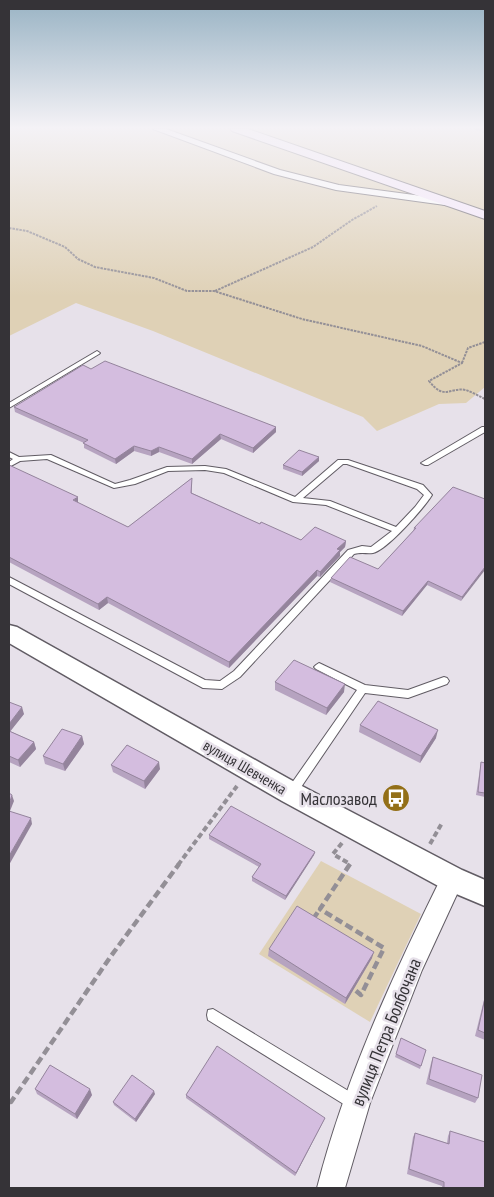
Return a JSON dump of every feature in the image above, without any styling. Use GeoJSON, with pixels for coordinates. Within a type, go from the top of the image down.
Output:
{"type":"FeatureCollection","features":[{"type":"Feature","properties":{"kind":"main road"},"geometry":{"type":"LineString","coordinates":[[399,185],[485,215]]}},
{"type":"Feature","properties":{"kind":"street"},"geometry":{"type":"LineString","coordinates":[[327,185],[392,197],[452,203]]}},
{"type":"Feature","properties":{"kind":"street","name":"вулиця Шевченка"},"geometry":{"type":"LineString","coordinates":[[9,633],[291,793],[452,879],[485,893]]}},
{"type":"Feature","properties":{"kind":"street","name":"вулиця Петра Болбочана"},"geometry":{"type":"LineString","coordinates":[[331,1188],[356,1103],[412,966],[452,879]]}},
{"type":"Feature","properties":{"kind":"lane"},"geometry":{"type":"LineString","coordinates":[[9,406],[97,353]]}},
{"type":"Feature","properties":{"kind":"lane"},"geometry":{"type":"LineString","coordinates":[[425,463],[485,429]]}},
{"type":"Feature","properties":{"kind":"lane"},"geometry":{"type":"LineString","coordinates":[[9,454],[18,459],[48,458],[114,486],[132,482],[167,469],[205,468],[226,471],[296,500],[327,503],[396,530]]}},
{"type":"Feature","properties":{"kind":"lane"},"geometry":{"type":"LineString","coordinates":[[9,465],[18,459]]}},
{"type":"Feature","properties":{"kind":"lane"},"geometry":{"type":"LineString","coordinates":[[9,580],[203,684],[222,685],[237,674],[351,552],[362,549],[373,550],[385,542],[423,505],[428,495],[420,487],[348,462],[341,462],[296,500]]}},
{"type":"Feature","properties":{"kind":"lane"},"geometry":{"type":"LineString","coordinates":[[319,667],[363,689],[408,694],[444,681]]}},
{"type":"Feature","properties":{"kind":"lane"},"geometry":{"type":"LineString","coordinates":[[291,793],[363,689]]}},
{"type":"Feature","properties":{"kind":"lane"},"geometry":{"type":"LineString","coordinates":[[213,1015],[356,1103]]}},
{"type":"Feature","properties":{"kind":"path"},"geometry":{"type":"LineString","coordinates":[[214,291],[313,247],[352,220],[392,197]]}},
{"type":"Feature","properties":{"kind":"path"},"geometry":{"type":"LineString","coordinates":[[9,228],[27,231],[65,247],[78,259],[94,267],[154,278],[187,291],[214,291],[302,319],[422,346],[462,363]]}},
{"type":"Feature","properties":{"kind":"path"},"geometry":{"type":"LineString","coordinates":[[485,342],[468,348],[462,363],[430,381],[436,390],[449,394],[465,390],[485,399]]}},
{"type":"Feature","properties":{"kind":"path"},"geometry":{"type":"LineString","coordinates":[[9,1102],[11,1102],[111,956],[250,769]]}},
{"type":"Feature","properties":{"kind":"path"},"geometry":{"type":"LineString","coordinates":[[311,922],[350,864],[334,854],[354,826]]}},
{"type":"Feature","properties":{"kind":"path"},"geometry":{"type":"LineString","coordinates":[[320,909],[384,948],[361,995],[354,989]]}},
{"type":"Feature","properties":{"kind":"shaded area"},"geometry":{"type":"Polygon","coordinates":[[[9,185],[485,185],[485,387],[466,403],[439,404],[377,431],[363,417],[153,331],[76,303],[9,336],[9,185]]]}},
{"type":"Feature","properties":{"kind":"shaded area"},"geometry":{"type":"Polygon","coordinates":[[[321,861],[421,914],[370,1022],[259,954],[321,861]]]}},
{"type":"Feature","properties":{"kind":"building"},"geometry":{"type":"Polygon","coordinates":[[[105,361],[276,427],[253,448],[220,434],[192,459],[159,447],[151,451],[134,446],[115,459],[83,443],[88,440],[14,407],[83,365],[91,369],[105,361]]]}},
{"type":"Feature","properties":{"kind":"building"},"geometry":{"type":"Polygon","coordinates":[[[299,450],[319,457],[302,472],[283,465],[299,450]]]}},
{"type":"Feature","properties":{"kind":"building"},"geometry":{"type":"Polygon","coordinates":[[[9,465],[78,497],[73,500],[128,527],[192,478],[191,493],[260,524],[261,522],[301,540],[315,527],[346,541],[337,549],[340,550],[320,572],[317,570],[229,662],[107,597],[98,604],[9,557],[9,465]]]}},
{"type":"Feature","properties":{"kind":"building"},"geometry":{"type":"Polygon","coordinates":[[[453,487],[485,499],[485,567],[462,597],[428,581],[403,611],[331,578],[350,557],[378,569],[453,487]]]}},
{"type":"Feature","properties":{"kind":"building"},"geometry":{"type":"Polygon","coordinates":[[[294,660],[345,684],[327,708],[275,682],[294,660]]]}},
{"type":"Feature","properties":{"kind":"building"},"geometry":{"type":"Polygon","coordinates":[[[378,701],[438,730],[421,756],[360,725],[378,701]]]}},
{"type":"Feature","properties":{"kind":"building"},"geometry":{"type":"Polygon","coordinates":[[[9,702],[22,707],[9,724],[9,702]]]}},
{"type":"Feature","properties":{"kind":"building"},"geometry":{"type":"Polygon","coordinates":[[[62,729],[82,736],[63,764],[43,756],[62,729]]]}},
{"type":"Feature","properties":{"kind":"building"},"geometry":{"type":"Polygon","coordinates":[[[9,731],[34,742],[18,760],[9,756],[9,731]]]}},
{"type":"Feature","properties":{"kind":"building"},"geometry":{"type":"Polygon","coordinates":[[[127,745],[159,762],[144,781],[111,765],[127,745]]]}},
{"type":"Feature","properties":{"kind":"building"},"geometry":{"type":"Polygon","coordinates":[[[481,762],[485,763],[485,793],[478,792],[481,762]]]}},
{"type":"Feature","properties":{"kind":"building"},"geometry":{"type":"Polygon","coordinates":[[[9,793],[12,795],[9,804],[9,793]]]}},
{"type":"Feature","properties":{"kind":"building"},"geometry":{"type":"Polygon","coordinates":[[[231,806],[315,852],[286,896],[252,877],[261,864],[209,835],[231,806]]]}},
{"type":"Feature","properties":{"kind":"building"},"geometry":{"type":"Polygon","coordinates":[[[9,811],[31,818],[9,856],[9,811]]]}},
{"type":"Feature","properties":{"kind":"building"},"geometry":{"type":"Polygon","coordinates":[[[297,906],[374,952],[346,998],[269,949],[297,906]]]}},
{"type":"Feature","properties":{"kind":"building"},"geometry":{"type":"Polygon","coordinates":[[[485,998],[485,1033],[478,1030],[485,998]]]}},
{"type":"Feature","properties":{"kind":"building"},"geometry":{"type":"Polygon","coordinates":[[[401,1038],[426,1050],[421,1066],[396,1054],[401,1038]]]}},
{"type":"Feature","properties":{"kind":"building"},"geometry":{"type":"Polygon","coordinates":[[[217,1046],[325,1118],[296,1173],[186,1095],[217,1046]]]}},
{"type":"Feature","properties":{"kind":"building"},"geometry":{"type":"Polygon","coordinates":[[[433,1057],[482,1075],[478,1098],[429,1079],[433,1057]]]}},
{"type":"Feature","properties":{"kind":"building"},"geometry":{"type":"Polygon","coordinates":[[[50,1065],[90,1089],[75,1114],[35,1089],[50,1065]]]}},
{"type":"Feature","properties":{"kind":"building"},"geometry":{"type":"Polygon","coordinates":[[[132,1075],[154,1091],[135,1119],[113,1102],[132,1075]]]}},
{"type":"Feature","properties":{"kind":"building"},"geometry":{"type":"Polygon","coordinates":[[[450,1131],[485,1142],[485,1188],[444,1188],[444,1182],[409,1169],[415,1133],[449,1144],[450,1131]]]}},
{"type":"Feature","properties":{"kind":"place","name":"Маслозавод"},"geometry":{"type":"Point","coordinates":[396,798]}}]}
